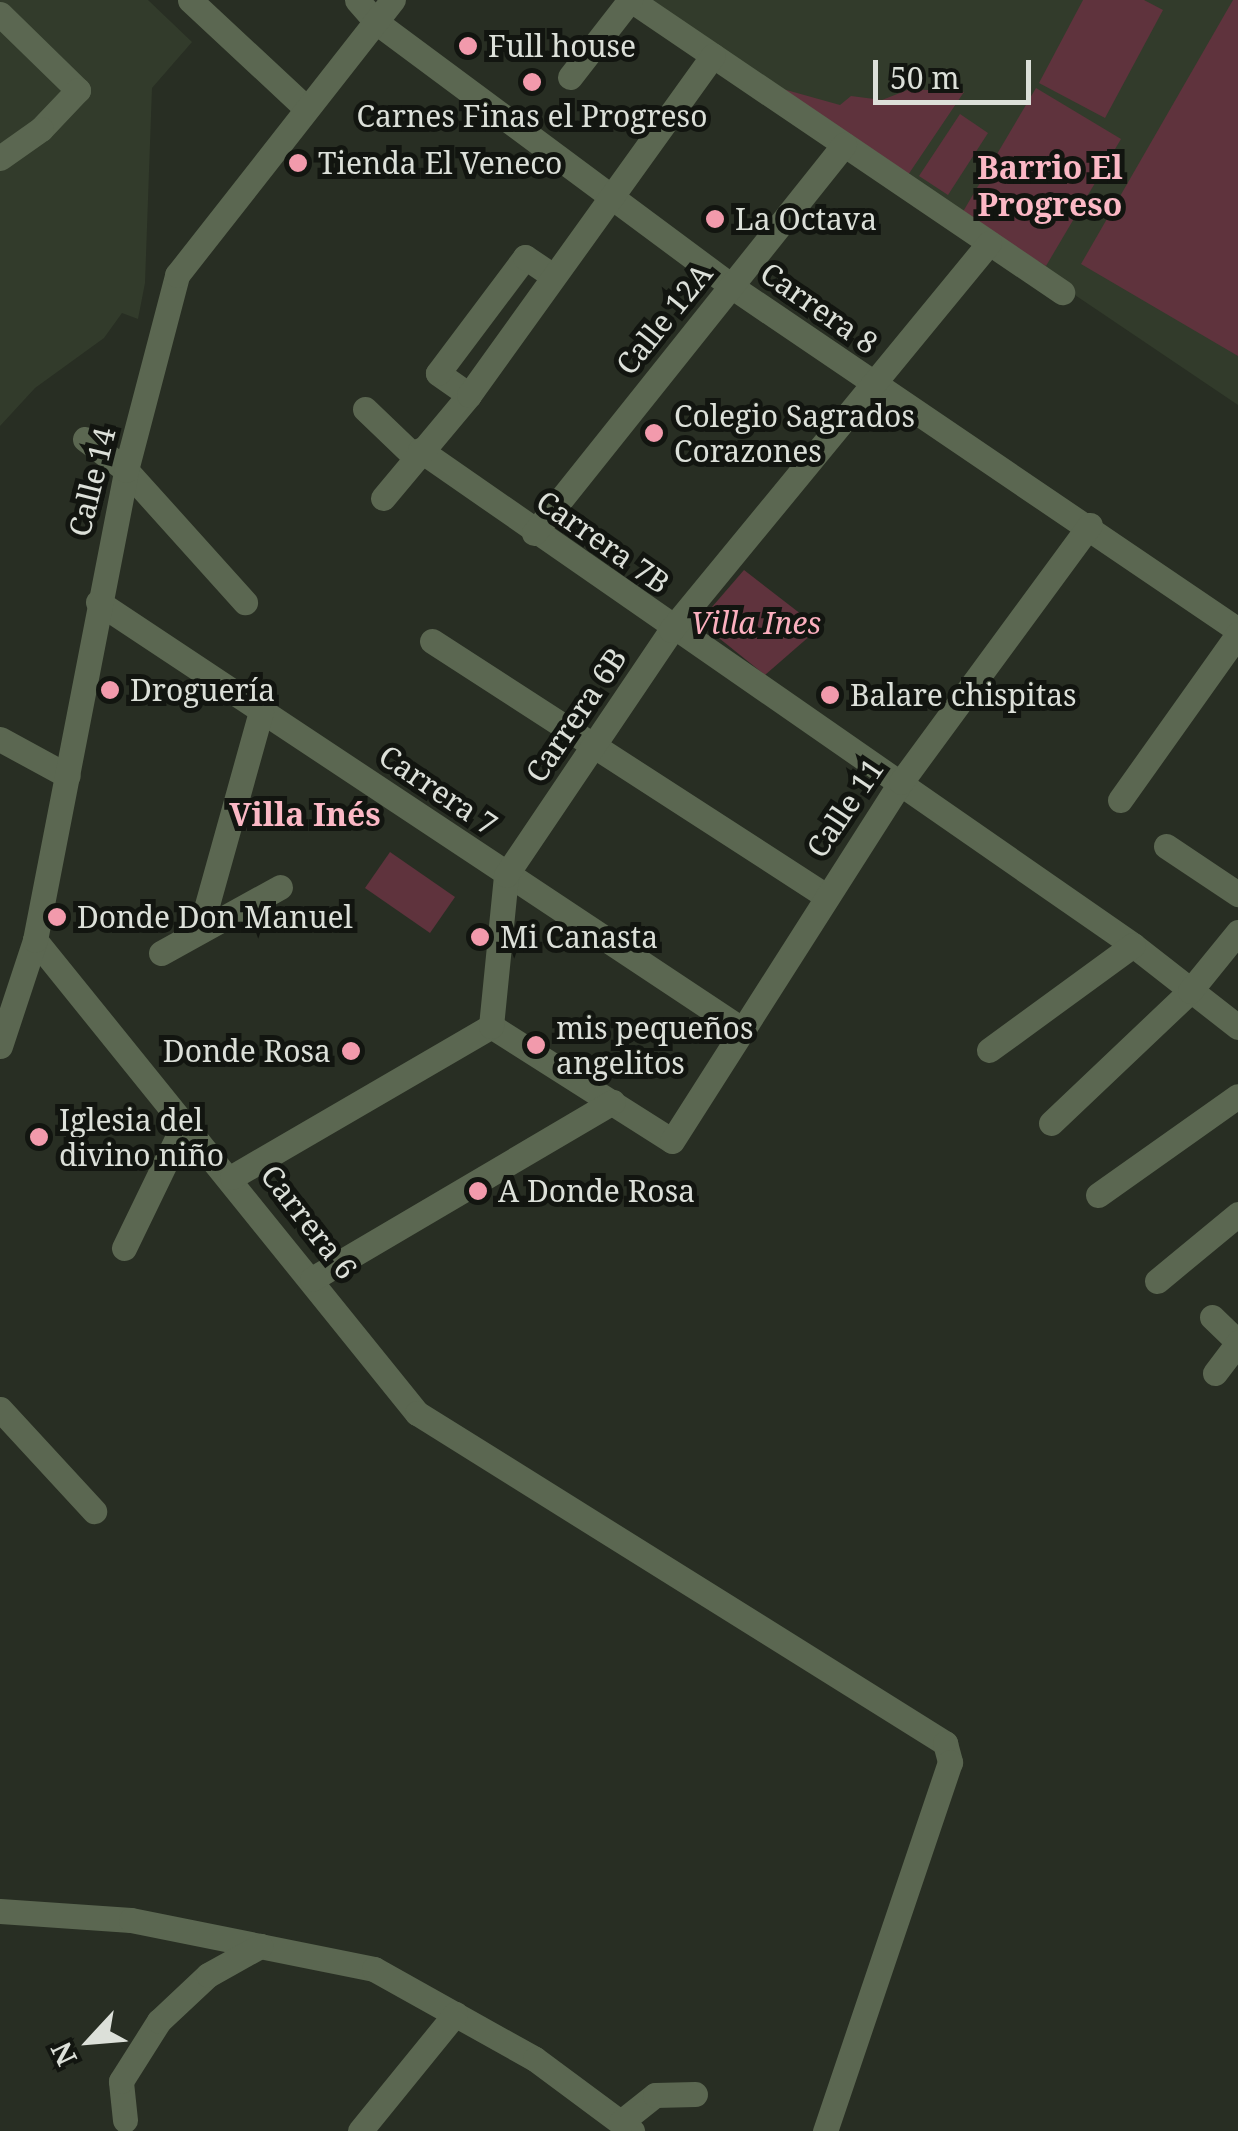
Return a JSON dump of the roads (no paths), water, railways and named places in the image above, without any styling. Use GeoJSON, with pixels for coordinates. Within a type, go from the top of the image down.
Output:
{"type":"FeatureCollection","features":[{"type":"Feature","properties":{"kind":"street"},"geometry":{"type":"LineString","coordinates":[[190,0],[306,108]]}},
{"type":"Feature","properties":{"kind":"street","name":"Carrera 8"},"geometry":{"type":"LineString","coordinates":[[357,0],[376,22],[732,286],[874,386],[1090,525],[1238,632]]}},
{"type":"Feature","properties":{"kind":"street","name":"Calle 14"},"geometry":{"type":"LineString","coordinates":[[0,1046],[35,940],[126,470],[177,276],[393,0]]}},
{"type":"Feature","properties":{"kind":"street"},"geometry":{"type":"LineString","coordinates":[[570,77],[630,0],[1062,292]]}},
{"type":"Feature","properties":{"kind":"street"},"geometry":{"type":"LineString","coordinates":[[0,14],[78,90],[41,129],[0,158]]}},
{"type":"Feature","properties":{"kind":"street"},"geometry":{"type":"LineString","coordinates":[[383,498],[469,394],[713,56]]}},
{"type":"Feature","properties":{"kind":"street","name":"Calle 12A"},"geometry":{"type":"LineString","coordinates":[[534,534],[844,144]]}},
{"type":"Feature","properties":{"kind":"street","name":"Carrera 6B"},"geometry":{"type":"LineString","coordinates":[[491,1026],[506,875],[672,630],[988,244]]}},
{"type":"Feature","properties":{"kind":"street"},"geometry":{"type":"LineString","coordinates":[[469,394],[438,373],[524,257],[554,276]]}},
{"type":"Feature","properties":{"kind":"street","name":"Carrera 7B"},"geometry":{"type":"LineString","coordinates":[[365,409],[417,453],[672,630],[901,782]]}},
{"type":"Feature","properties":{"kind":"street"},"geometry":{"type":"LineString","coordinates":[[85,439],[126,470],[245,602]]}},
{"type":"Feature","properties":{"kind":"street","name":"Calle 11"},"geometry":{"type":"LineString","coordinates":[[613,1102],[672,1141],[825,895],[901,782],[1090,525]]}},
{"type":"Feature","properties":{"kind":"street","name":"Carrera 7"},"geometry":{"type":"LineString","coordinates":[[98,602],[743,1030]]}},
{"type":"Feature","properties":{"kind":"street"},"geometry":{"type":"LineString","coordinates":[[1120,800],[1238,632]]}},
{"type":"Feature","properties":{"kind":"street"},"geometry":{"type":"LineString","coordinates":[[432,641],[825,895]]}},
{"type":"Feature","properties":{"kind":"street"},"geometry":{"type":"LineString","coordinates":[[200,930],[261,711]]}},
{"type":"Feature","properties":{"kind":"street"},"geometry":{"type":"LineString","coordinates":[[0,739],[68,776]]}},
{"type":"Feature","properties":{"kind":"street"},"geometry":{"type":"LineString","coordinates":[[901,782],[1133,946],[1238,1027]]}},
{"type":"Feature","properties":{"kind":"street"},"geometry":{"type":"LineString","coordinates":[[1166,846],[1238,894]]}},
{"type":"Feature","properties":{"kind":"street"},"geometry":{"type":"LineString","coordinates":[[161,953],[280,887]]}},
{"type":"Feature","properties":{"kind":"street"},"geometry":{"type":"LineString","coordinates":[[1051,1124],[1190,992],[1238,932]]}},
{"type":"Feature","properties":{"kind":"street","name":"Carrera 6"},"geometry":{"type":"LineString","coordinates":[[35,940],[232,1177],[417,1413],[949,1749],[824,2131]]}},
{"type":"Feature","properties":{"kind":"street"},"geometry":{"type":"LineString","coordinates":[[990,1050],[1133,946]]}},
{"type":"Feature","properties":{"kind":"street"},"geometry":{"type":"LineString","coordinates":[[232,1177],[491,1026],[613,1102],[312,1279]]}},
{"type":"Feature","properties":{"kind":"street"},"geometry":{"type":"LineString","coordinates":[[1098,1195],[1238,1096]]}},
{"type":"Feature","properties":{"kind":"street"},"geometry":{"type":"LineString","coordinates":[[124,1248],[185,1122]]}},
{"type":"Feature","properties":{"kind":"street"},"geometry":{"type":"LineString","coordinates":[[1157,1281],[1238,1214]]}},
{"type":"Feature","properties":{"kind":"street"},"geometry":{"type":"LineString","coordinates":[[1212,1317],[1238,1343],[1215,1373]]}},
{"type":"Feature","properties":{"kind":"street"},"geometry":{"type":"LineString","coordinates":[[0,1409],[94,1512]]}},
{"type":"Feature","properties":{"kind":"street"},"geometry":{"type":"LineString","coordinates":[[0,1911],[132,1920],[374,1970],[535,2059],[616,2125],[655,2095],[695,2094]]}},
{"type":"Feature","properties":{"kind":"street"},"geometry":{"type":"LineString","coordinates":[[125,2120],[121,2081],[159,2021],[208,1975],[260,1946]]}},
{"type":"Feature","properties":{"kind":"street"},"geometry":{"type":"LineString","coordinates":[[360,2131],[455,2014]]}},
{"type":"Feature","properties":{"kind":"place","name":"Full house"},"geometry":{"type":"Point","coordinates":[468,46]}},
{"type":"Feature","properties":{"kind":"place","name":"Carnes Finas el Progreso"},"geometry":{"type":"Point","coordinates":[532,82]}},
{"type":"Feature","properties":{"kind":"place","name":"Tienda El Veneco"},"geometry":{"type":"Point","coordinates":[298,163]}},
{"type":"Feature","properties":{"kind":"place","name":"La Octava"},"geometry":{"type":"Point","coordinates":[715,219]}},
{"type":"Feature","properties":{"kind":"place","name":"Colegio Sagrados Corazones"},"geometry":{"type":"Point","coordinates":[654,433]}},
{"type":"Feature","properties":{"kind":"place","name":"Droguería"},"geometry":{"type":"Point","coordinates":[110,690]}},
{"type":"Feature","properties":{"kind":"place","name":"Balare chispitas"},"geometry":{"type":"Point","coordinates":[830,695]}},
{"type":"Feature","properties":{"kind":"place","name":"Donde Don Manuel"},"geometry":{"type":"Point","coordinates":[57,917]}},
{"type":"Feature","properties":{"kind":"place","name":"Mi Canasta"},"geometry":{"type":"Point","coordinates":[480,937]}},
{"type":"Feature","properties":{"kind":"place","name":"mis pequeños angelitos"},"geometry":{"type":"Point","coordinates":[536,1045]}},
{"type":"Feature","properties":{"kind":"place","name":"Donde Rosa"},"geometry":{"type":"Point","coordinates":[351,1051]}},
{"type":"Feature","properties":{"kind":"place","name":"Iglesia del divino niño"},"geometry":{"type":"Point","coordinates":[39,1137]}},
{"type":"Feature","properties":{"kind":"place","name":"A Donde Rosa"},"geometry":{"type":"Point","coordinates":[478,1191]}},
{"type":"Feature","properties":{"kind":"district","name":"Barrio El Progreso"},"geometry":{"type":"Point","coordinates":[1050,186]}},
{"type":"Feature","properties":{"kind":"district","name":"Villa Inés"},"geometry":{"type":"Point","coordinates":[305,814]}},
{"type":"Feature","properties":{"kind":"park label","name":"Villa Ines"},"geometry":{"type":"Point","coordinates":[756,623]}}]}
